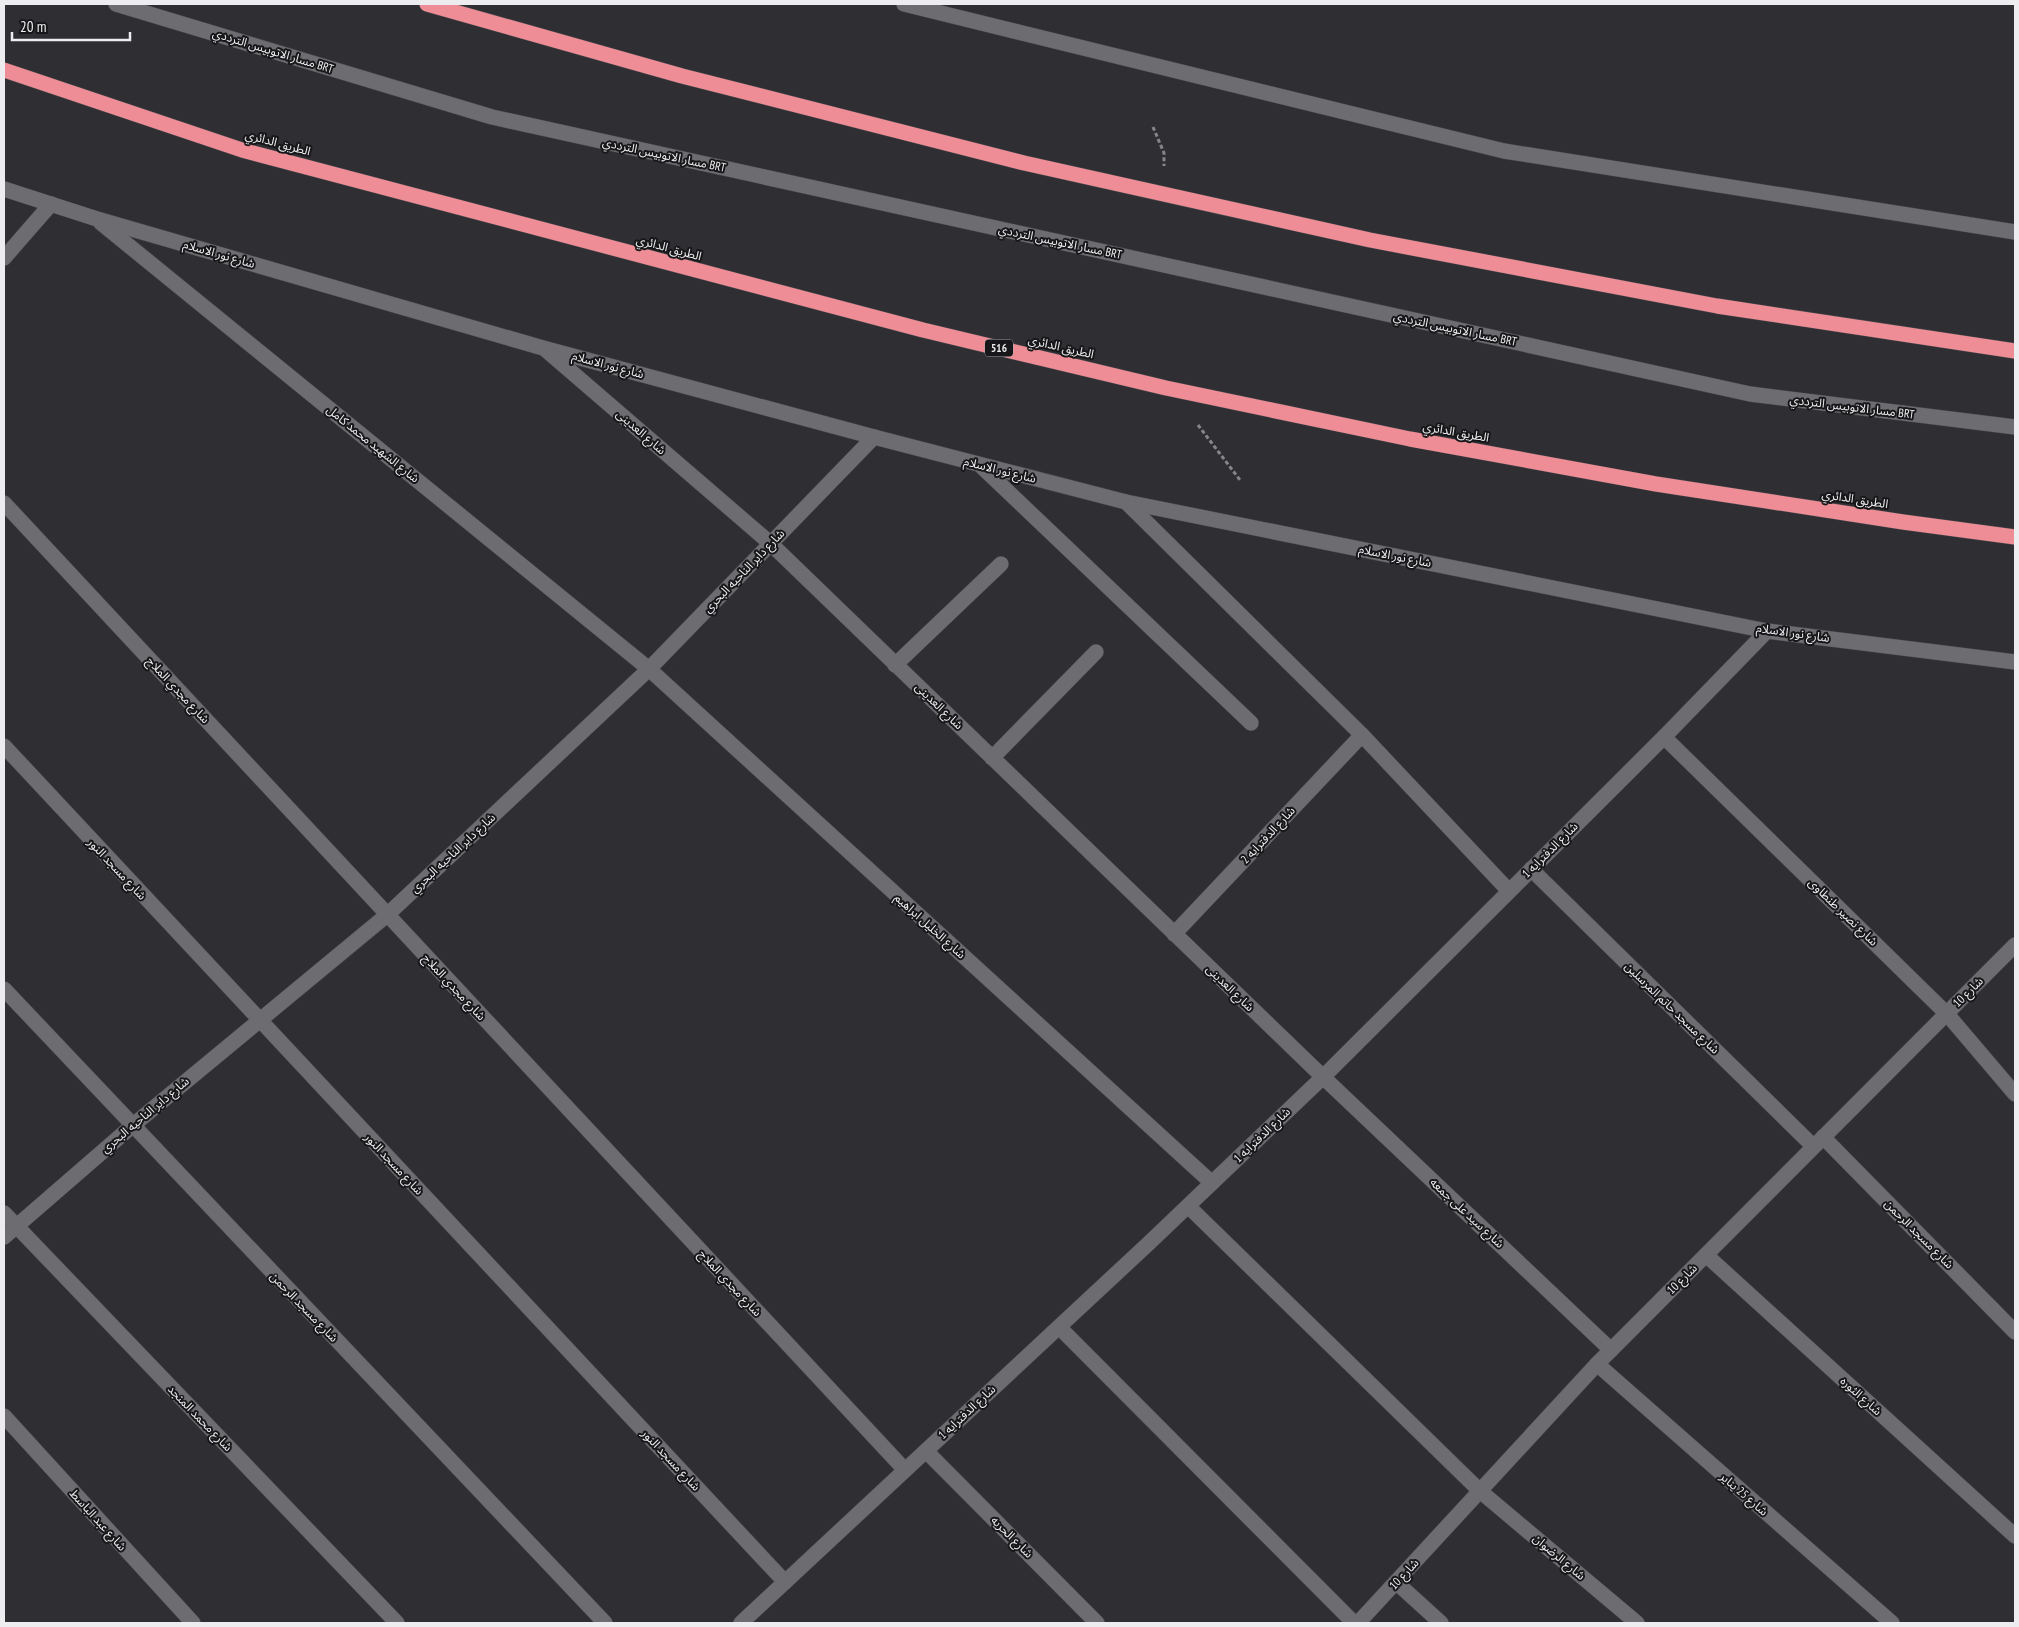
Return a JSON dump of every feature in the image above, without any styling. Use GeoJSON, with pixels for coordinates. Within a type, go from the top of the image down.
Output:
{"type":"FeatureCollection","features":[{"type":"Feature","properties":{"kind":"highway"},"geometry":{"type":"LineString","coordinates":[[427,4],[682,76],[1024,163],[1370,240],[1717,306],[2015,351]]}},
{"type":"Feature","properties":{"kind":"highway","name":"الطريق الدائري"},"geometry":{"type":"LineString","coordinates":[[4,70],[242,150],[914,328],[1166,388],[1410,439],[1656,484],[1903,522],[2015,537]]}},
{"type":"Feature","properties":{"kind":"street","name":"مسار الاتوبيس الترددي BRT"},"geometry":{"type":"LineString","coordinates":[[116,4],[492,117],[1750,394],[2015,427]]}},
{"type":"Feature","properties":{"kind":"street"},"geometry":{"type":"LineString","coordinates":[[904,4],[1504,151],[2015,232]]}},
{"type":"Feature","properties":{"kind":"street","name":"شارع نور الاسلام"},"geometry":{"type":"LineString","coordinates":[[4,190],[97,219],[543,348],[874,438],[1126,502],[1767,631],[2015,662]]}},
{"type":"Feature","properties":{"kind":"street"},"geometry":{"type":"LineString","coordinates":[[4,258],[51,204]]}},
{"type":"Feature","properties":{"kind":"street","name":"شارع الشهيد محمد كامل"},"geometry":{"type":"LineString","coordinates":[[97,219],[649,669]]}},
{"type":"Feature","properties":{"kind":"street","name":"شارع العدينى"},"geometry":{"type":"LineString","coordinates":[[543,348],[770,543],[1323,1077]]}},
{"type":"Feature","properties":{"kind":"street","name":"شارع داير الناحيه البحري"},"geometry":{"type":"LineString","coordinates":[[4,1237],[132,1126],[387,915],[649,669],[874,438]]}},
{"type":"Feature","properties":{"kind":"street"},"geometry":{"type":"LineString","coordinates":[[979,464],[1251,723]]}},
{"type":"Feature","properties":{"kind":"street"},"geometry":{"type":"LineString","coordinates":[[1126,502],[1362,735],[1509,891]]}},
{"type":"Feature","properties":{"kind":"street","name":"شارع مجدي الملاح"},"geometry":{"type":"LineString","coordinates":[[4,503],[905,1470]]}},
{"type":"Feature","properties":{"kind":"street"},"geometry":{"type":"LineString","coordinates":[[896,665],[1001,564]]}},
{"type":"Feature","properties":{"kind":"street","name":"شارع الدفترايه 1"},"geometry":{"type":"LineString","coordinates":[[741,1623],[1188,1206],[1323,1077],[1664,737],[1767,631]]}},
{"type":"Feature","properties":{"kind":"street"},"geometry":{"type":"LineString","coordinates":[[992,758],[1096,652]]}},
{"type":"Feature","properties":{"kind":"street","name":"شارع الخليل ابراهيم"},"geometry":{"type":"LineString","coordinates":[[649,669],[1212,1183]]}},
{"type":"Feature","properties":{"kind":"street","name":"شارع الدفترايه 2"},"geometry":{"type":"LineString","coordinates":[[1174,934],[1362,735]]}},
{"type":"Feature","properties":{"kind":"street","name":"شارع نصير طنطاوى"},"geometry":{"type":"LineString","coordinates":[[1664,737],[1946,1014],[2015,1094]]}},
{"type":"Feature","properties":{"kind":"street","name":"شارع مسجد النور"},"geometry":{"type":"LineString","coordinates":[[4,746],[785,1582]]}},
{"type":"Feature","properties":{"kind":"street","name":"شارع مسجد حاتم المرسلين"},"geometry":{"type":"LineString","coordinates":[[1531,869],[1818,1141]]}},
{"type":"Feature","properties":{"kind":"street","name":"شارع 10"},"geometry":{"type":"LineString","coordinates":[[1358,1623],[1397,1583],[1597,1364],[2015,945]]}},
{"type":"Feature","properties":{"kind":"street","name":"شارع مسجد الرحمن"},"geometry":{"type":"LineString","coordinates":[[4,989],[605,1623]]}},
{"type":"Feature","properties":{"kind":"street","name":"شارع سيد على جمعه"},"geometry":{"type":"LineString","coordinates":[[1323,1077],[1611,1350]]}},
{"type":"Feature","properties":{"kind":"street","name":"شارع مسجد الرحمن"},"geometry":{"type":"LineString","coordinates":[[1818,1141],[2015,1332]]}},
{"type":"Feature","properties":{"kind":"street","name":"شارع الرضوان"},"geometry":{"type":"LineString","coordinates":[[1188,1206],[1480,1491],[1637,1623]]}},
{"type":"Feature","properties":{"kind":"street","name":"شارع محمد المنجد"},"geometry":{"type":"LineString","coordinates":[[4,1213],[397,1623]]}},
{"type":"Feature","properties":{"kind":"street","name":"شارع الثوره"},"geometry":{"type":"LineString","coordinates":[[1706,1255],[2015,1536]]}},
{"type":"Feature","properties":{"kind":"street"},"geometry":{"type":"LineString","coordinates":[[1059,1326],[1354,1623]]}},
{"type":"Feature","properties":{"kind":"street","name":"شارع 25 يناير"},"geometry":{"type":"LineString","coordinates":[[1597,1364],[1892,1623]]}},
{"type":"Feature","properties":{"kind":"street","name":"شارع عبد الباسط"},"geometry":{"type":"LineString","coordinates":[[4,1416],[193,1623]]}},
{"type":"Feature","properties":{"kind":"street","name":"شارع الحريه"},"geometry":{"type":"LineString","coordinates":[[926,1451],[1097,1623]]}},
{"type":"Feature","properties":{"kind":"street"},"geometry":{"type":"LineString","coordinates":[[1397,1583],[1441,1623]]}},
{"type":"Feature","properties":{"kind":"path"},"geometry":{"type":"LineString","coordinates":[[1153,127],[1164,152]]}},
{"type":"Feature","properties":{"kind":"path"},"geometry":{"type":"LineString","coordinates":[[1206,434],[1240,480]]}}]}
